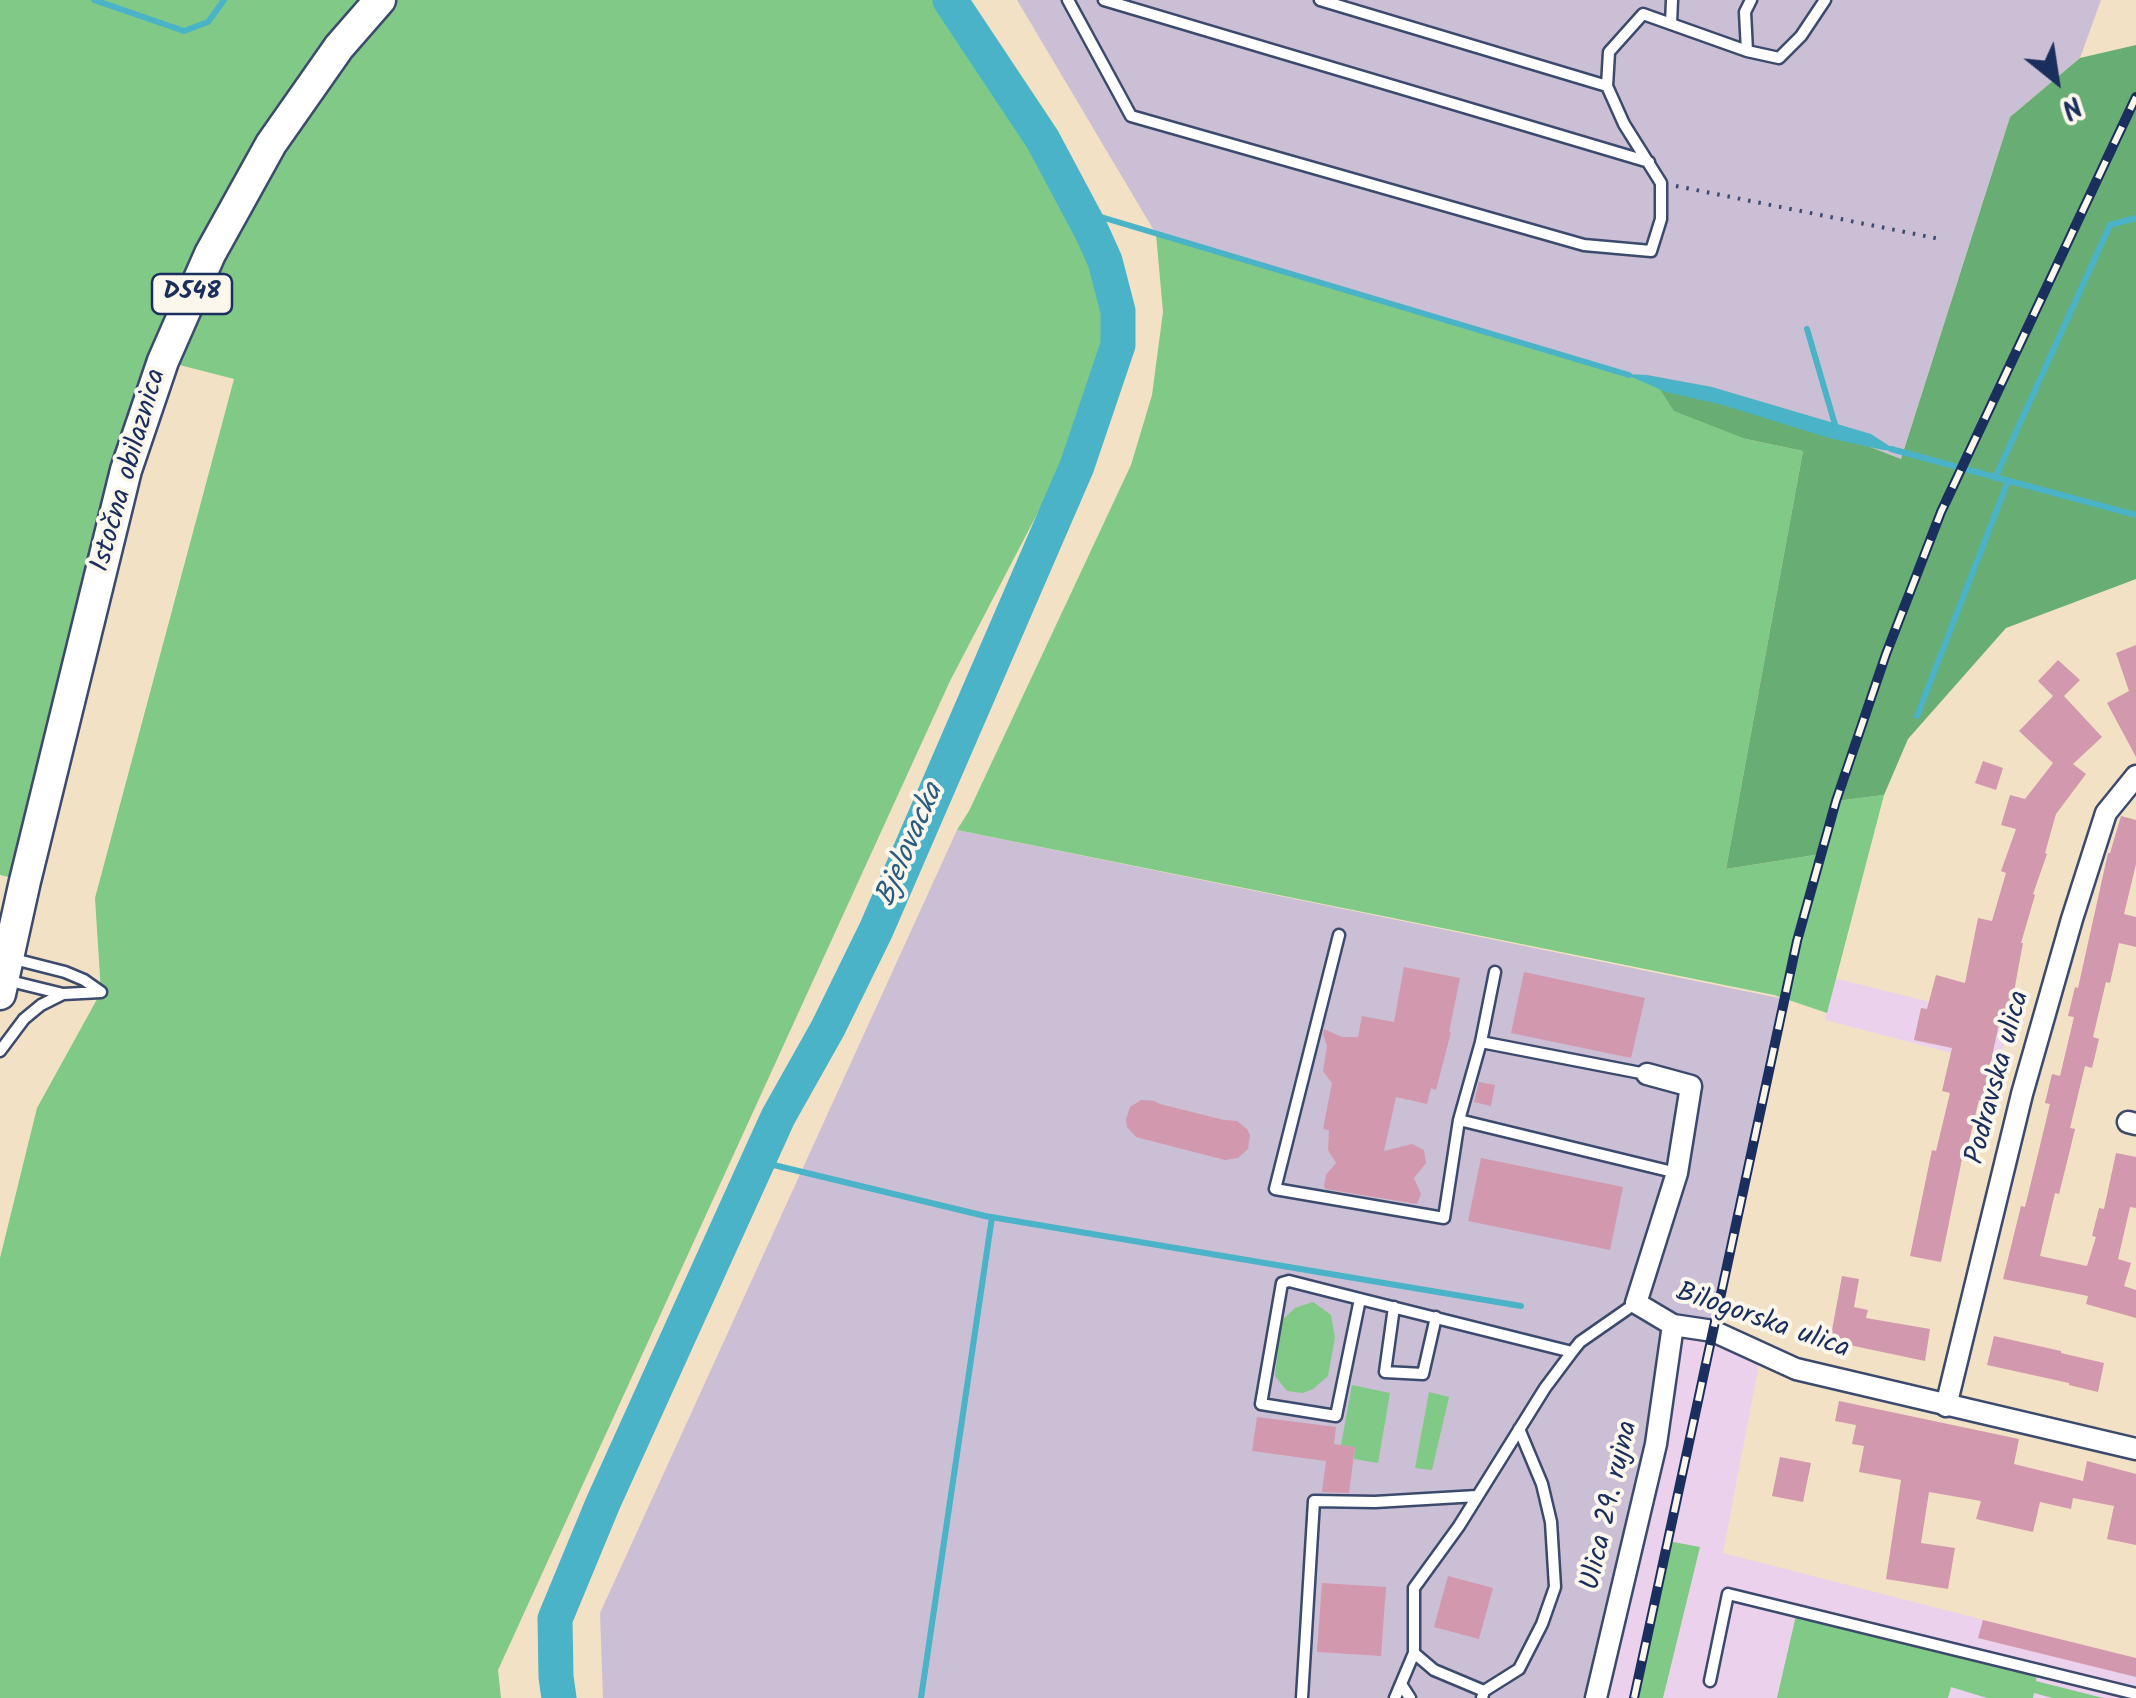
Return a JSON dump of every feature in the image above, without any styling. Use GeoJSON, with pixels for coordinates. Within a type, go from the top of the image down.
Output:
{"type":"FeatureCollection","features":[{"type":"Feature","properties":{"kind":"main road","name":"Istočna obilaznica"},"geometry":{"type":"LineString","coordinates":[[2,973],[19,888],[126,470],[163,361],[210,254],[271,144],[339,47],[380,0]]}},
{"type":"Feature","properties":{"kind":"street","name":"Podravska ulica"},"geometry":{"type":"LineString","coordinates":[[1946,1406],[2022,1094],[2072,919],[2106,813],[2136,776]]}},
{"type":"Feature","properties":{"kind":"street","name":"Bilogorska ulica"},"geometry":{"type":"LineString","coordinates":[[1648,1074],[1691,1086],[1677,1173],[1636,1303],[1674,1326],[1713,1330],[1796,1370],[2136,1449]]}},
{"type":"Feature","properties":{"kind":"street","name":"Ulica 29. rujna"},"geometry":{"type":"LineString","coordinates":[[1596,1698],[1656,1444],[1674,1326]]}},
{"type":"Feature","properties":{"kind":"lane"},"geometry":{"type":"LineString","coordinates":[[1068,0],[1131,116],[1584,245],[1650,250],[1660,219],[1661,183],[1624,124],[1607,86],[1608,52],[1643,14]]}},
{"type":"Feature","properties":{"kind":"lane"},"geometry":{"type":"LineString","coordinates":[[1104,0],[1650,162]]}},
{"type":"Feature","properties":{"kind":"lane"},"geometry":{"type":"LineString","coordinates":[[1320,0],[1607,86]]}},
{"type":"Feature","properties":{"kind":"lane"},"geometry":{"type":"LineString","coordinates":[[1671,24],[1672,0]]}},
{"type":"Feature","properties":{"kind":"lane"},"geometry":{"type":"LineString","coordinates":[[1747,51],[1745,12],[1751,0]]}},
{"type":"Feature","properties":{"kind":"lane"},"geometry":{"type":"LineString","coordinates":[[1643,14],[1747,51],[1779,58],[1801,36],[1825,0]]}},
{"type":"Feature","properties":{"kind":"lane"},"geometry":{"type":"LineString","coordinates":[[1640,1],[1643,14]]}},
{"type":"Feature","properties":{"kind":"lane"},"geometry":{"type":"LineString","coordinates":[[1339,935],[1275,1189],[1444,1218],[1459,1120],[1494,972]]}},
{"type":"Feature","properties":{"kind":"lane"},"geometry":{"type":"LineString","coordinates":[[65,972],[102,992],[62,994],[2,973],[65,972]]}},
{"type":"Feature","properties":{"kind":"lane"},"geometry":{"type":"LineString","coordinates":[[0,1051],[24,1019],[62,994]]}},
{"type":"Feature","properties":{"kind":"lane"},"geometry":{"type":"LineString","coordinates":[[1480,1042],[1648,1074]]}},
{"type":"Feature","properties":{"kind":"lane"},"geometry":{"type":"LineString","coordinates":[[1459,1120],[1677,1173]]}},
{"type":"Feature","properties":{"kind":"lane"},"geometry":{"type":"LineString","coordinates":[[1360,1298],[1336,1416],[1260,1404],[1282,1283],[1289,1281],[1360,1298],[1436,1317],[1572,1352]]}},
{"type":"Feature","properties":{"kind":"lane"},"geometry":{"type":"LineString","coordinates":[[1394,1698],[1414,1653],[1414,1588],[1572,1352],[1580,1342],[1636,1303]]}},
{"type":"Feature","properties":{"kind":"lane"},"geometry":{"type":"LineString","coordinates":[[1394,1307],[1384,1372],[1423,1374],[1436,1317]]}},
{"type":"Feature","properties":{"kind":"lane"},"geometry":{"type":"LineString","coordinates":[[1414,1653],[1434,1670],[1483,1695],[1519,1669],[1542,1624],[1554,1586],[1550,1522],[1542,1484],[1520,1428]]}},
{"type":"Feature","properties":{"kind":"lane"},"geometry":{"type":"LineString","coordinates":[[1302,1698],[1314,1501],[1478,1496]]}},
{"type":"Feature","properties":{"kind":"lane"},"geometry":{"type":"LineString","coordinates":[[1710,1681],[1728,1594],[2136,1694]]}},
{"type":"Feature","properties":{"kind":"lane"},"geometry":{"type":"LineString","coordinates":[[1401,1684],[1410,1698]]}},
{"type":"Feature","properties":{"kind":"path"},"geometry":{"type":"LineString","coordinates":[[1661,183],[1940,239]]}},
{"type":"Feature","properties":{"kind":"shaded area"},"geometry":{"type":"Polygon","coordinates":[[[1017,0],[2101,0],[2080,58],[2010,117],[1901,459],[1837,434],[1156,234],[1017,0]]]}},
{"type":"Feature","properties":{"kind":"shaded area"},"geometry":{"type":"Polygon","coordinates":[[[957,830],[1784,999],[1713,1331],[1674,1326],[1596,1698],[603,1698],[600,1613],[957,830]]]}},
{"type":"Feature","properties":{"kind":"shaded area"},"geometry":{"type":"Polygon","coordinates":[[[1834,978],[2011,1022],[1998,1065],[1825,1020],[1834,978]]]}},
{"type":"Feature","properties":{"kind":"shaded area"},"geometry":{"type":"Polygon","coordinates":[[[1673,1325],[1761,1353],[1723,1553],[2136,1659],[2136,1698],[1596,1698],[1673,1325]]]}},
{"type":"Feature","properties":{"kind":"green space"},"geometry":{"type":"Polygon","coordinates":[[[0,0],[950,0],[1043,140],[1105,261],[1118,311],[1118,345],[1107,380],[950,681],[498,1670],[501,1698],[0,1698],[0,1258],[37,1108],[101,992],[95,898],[234,379],[168,362],[25,881],[0,875],[0,0]]]}},
{"type":"Feature","properties":{"kind":"green space"},"geometry":{"type":"Polygon","coordinates":[[[2136,45],[2136,579],[2006,628],[1908,739],[1884,795],[1836,801],[1821,854],[1726,869],[1803,451],[1746,439],[1674,411],[1656,383],[1837,434],[1901,459],[2010,117],[2080,58],[2136,45]]]}},
{"type":"Feature","properties":{"kind":"green space"},"geometry":{"type":"Polygon","coordinates":[[[1156,234],[1656,383],[1746,439],[1803,451],[1726,869],[1821,854],[1836,801],[1884,795],[1827,1013],[1774,995],[957,830],[1131,465],[1152,395],[1163,312],[1156,234]]]}},
{"type":"Feature","properties":{"kind":"green space"},"geometry":{"type":"Polygon","coordinates":[[[1313,1302],[1331,1315],[1335,1338],[1328,1376],[1303,1393],[1287,1391],[1275,1376],[1281,1321],[1295,1308],[1313,1302]]]}},
{"type":"Feature","properties":{"kind":"green space"},"geometry":{"type":"Polygon","coordinates":[[[1352,1385],[1390,1393],[1378,1463],[1354,1459],[1355,1447],[1341,1445],[1352,1385]]]}},
{"type":"Feature","properties":{"kind":"green space"},"geometry":{"type":"Polygon","coordinates":[[[1429,1392],[1449,1397],[1432,1470],[1415,1468],[1429,1392]]]}},
{"type":"Feature","properties":{"kind":"green space"},"geometry":{"type":"Polygon","coordinates":[[[1668,1541],[1700,1547],[1663,1698],[1633,1698],[1668,1541]]]}},
{"type":"Feature","properties":{"kind":"green space"},"geometry":{"type":"Polygon","coordinates":[[[1797,1611],[2037,1670],[2036,1681],[2103,1698],[2052,1698],[2034,1693],[2033,1698],[1987,1698],[1951,1687],[1948,1698],[1777,1698],[1797,1611]]]}},
{"type":"Feature","properties":{"kind":"water"},"geometry":{"type":"Polygon","coordinates":[[[1625,374],[1712,387],[1871,434],[1897,451],[1829,438],[1666,392],[1625,374]]]}},
{"type":"Feature","properties":{"kind":"building"},"geometry":{"type":"Polygon","coordinates":[[[2136,645],[2136,757],[2107,703],[2129,691],[2116,653],[2136,645]]]}},
{"type":"Feature","properties":{"kind":"building"},"geometry":{"type":"Polygon","coordinates":[[[2058,660],[2080,680],[2064,696],[2102,737],[2073,764],[2086,774],[2056,814],[2021,943],[2013,997],[2017,998],[2011,1021],[2000,1018],[1983,1101],[1979,1100],[1968,1145],[1965,1144],[1941,1262],[1910,1256],[1932,1150],[1936,1151],[1950,1093],[1942,1091],[1952,1048],[1914,1040],[1921,1008],[1927,1009],[1936,975],[1965,983],[1978,918],[1992,921],[2006,873],[2001,871],[2016,829],[2001,825],[2010,795],[2025,799],[2053,763],[2019,731],[2053,696],[2038,681],[2058,660]]]}},
{"type":"Feature","properties":{"kind":"building"},"geometry":{"type":"Polygon","coordinates":[[[1983,761],[2003,768],[1996,790],[1975,783],[1983,761]]]}},
{"type":"Feature","properties":{"kind":"building"},"geometry":{"type":"Polygon","coordinates":[[[2121,816],[2136,820],[2136,864],[2124,914],[2136,917],[2136,947],[2119,943],[2110,983],[2106,982],[2093,1037],[2099,1039],[2092,1068],[2085,1066],[2070,1128],[2075,1129],[2040,1256],[2087,1266],[2116,1153],[2136,1157],[2136,1208],[2130,1207],[2118,1259],[2131,1263],[2124,1286],[2136,1290],[2136,1318],[2086,1304],[2088,1296],[2003,1279],[2050,1104],[2045,1103],[2052,1074],[2060,1076],[2074,1017],[2068,1016],[2075,987],[2078,988],[2108,853],[2121,816]]]}},
{"type":"Feature","properties":{"kind":"building"},"geometry":{"type":"Polygon","coordinates":[[[1404,967],[1460,978],[1436,1090],[1431,1088],[1427,1104],[1396,1097],[1384,1151],[1412,1144],[1424,1150],[1426,1163],[1414,1178],[1421,1194],[1417,1204],[1325,1189],[1324,1185],[1326,1175],[1336,1163],[1328,1150],[1329,1130],[1323,1129],[1332,1083],[1323,1071],[1327,1046],[1324,1029],[1342,1037],[1358,1037],[1362,1016],[1394,1022],[1404,967]]]}},
{"type":"Feature","properties":{"kind":"building"},"geometry":{"type":"Polygon","coordinates":[[[1524,972],[1645,998],[1631,1058],[1511,1033],[1524,972]]]}},
{"type":"Feature","properties":{"kind":"building"},"geometry":{"type":"Polygon","coordinates":[[[1479,1082],[1495,1085],[1491,1106],[1474,1102],[1479,1082]]]}},
{"type":"Feature","properties":{"kind":"building"},"geometry":{"type":"Polygon","coordinates":[[[1141,1100],[1237,1121],[1250,1135],[1248,1149],[1238,1158],[1225,1160],[1136,1137],[1126,1120],[1130,1107],[1141,1100]]]}},
{"type":"Feature","properties":{"kind":"building"},"geometry":{"type":"Polygon","coordinates":[[[1481,1158],[1623,1187],[1610,1250],[1468,1221],[1481,1158]]]}},
{"type":"Feature","properties":{"kind":"building"},"geometry":{"type":"Polygon","coordinates":[[[1842,1276],[1859,1279],[1854,1307],[1868,1310],[1866,1318],[1930,1329],[1925,1361],[1830,1341],[1842,1276]]]}},
{"type":"Feature","properties":{"kind":"building"},"geometry":{"type":"Polygon","coordinates":[[[1994,1336],[2104,1363],[2098,1392],[1987,1365],[1994,1336]]]}},
{"type":"Feature","properties":{"kind":"building"},"geometry":{"type":"Polygon","coordinates":[[[1839,1401],[2019,1439],[2014,1464],[2083,1481],[2087,1461],[2136,1474],[2136,1545],[2107,1539],[2114,1506],[2073,1498],[2071,1509],[2040,1502],[2033,1532],[1976,1519],[1981,1501],[1929,1492],[1921,1543],[1955,1548],[1948,1589],[1886,1579],[1901,1480],[1859,1472],[1864,1446],[1852,1444],[1856,1425],[1835,1421],[1839,1401]]]}},
{"type":"Feature","properties":{"kind":"building"},"geometry":{"type":"Polygon","coordinates":[[[1257,1417],[1336,1427],[1334,1444],[1355,1447],[1349,1493],[1322,1492],[1326,1461],[1252,1451],[1257,1417]]]}},
{"type":"Feature","properties":{"kind":"building"},"geometry":{"type":"Polygon","coordinates":[[[1780,1457],[1811,1463],[1803,1502],[1772,1496],[1780,1457]]]}},
{"type":"Feature","properties":{"kind":"building"},"geometry":{"type":"Polygon","coordinates":[[[1448,1576],[1493,1588],[1479,1639],[1434,1627],[1448,1576]]]}},
{"type":"Feature","properties":{"kind":"building"},"geometry":{"type":"Polygon","coordinates":[[[1322,1583],[1386,1587],[1381,1656],[1317,1652],[1322,1583]]]}},
{"type":"Feature","properties":{"kind":"building"},"geometry":{"type":"Polygon","coordinates":[[[1983,1620],[2136,1658],[2136,1677],[1978,1638],[1983,1620]]]}},
{"type":"Feature","properties":{"kind":"waterway"},"geometry":{"type":"LineString","coordinates":[[94,0],[184,31],[208,22],[224,0]]}},
{"type":"Feature","properties":{"kind":"waterway","name":"Bjelovacka"},"geometry":{"type":"LineString","coordinates":[[559,1698],[555,1619],[603,1503],[778,1117],[876,930],[1077,466],[1118,345],[1118,311],[1105,261],[1092,232],[1043,140],[950,0]]}},
{"type":"Feature","properties":{"kind":"waterway"},"geometry":{"type":"LineString","coordinates":[[1081,211],[1629,375]]}},
{"type":"Feature","properties":{"kind":"waterway"},"geometry":{"type":"LineString","coordinates":[[1995,478],[2110,225],[2136,218]]}},
{"type":"Feature","properties":{"kind":"waterway"},"geometry":{"type":"LineString","coordinates":[[1807,329],[1836,428]]}},
{"type":"Feature","properties":{"kind":"waterway"},"geometry":{"type":"LineString","coordinates":[[1891,449],[2136,515]]}},
{"type":"Feature","properties":{"kind":"waterway"},"geometry":{"type":"LineString","coordinates":[[1917,716],[2008,481]]}},
{"type":"Feature","properties":{"kind":"waterway"},"geometry":{"type":"LineString","coordinates":[[757,1161],[985,1216],[1521,1306]]}},
{"type":"Feature","properties":{"kind":"waterway"},"geometry":{"type":"LineString","coordinates":[[921,1698],[992,1217]]}},
{"type":"Feature","properties":{"kind":"railway"},"geometry":{"type":"LineString","coordinates":[[1634,1698],[1797,941],[1836,801],[1886,654],[1941,512],[2136,97]]}}]}
